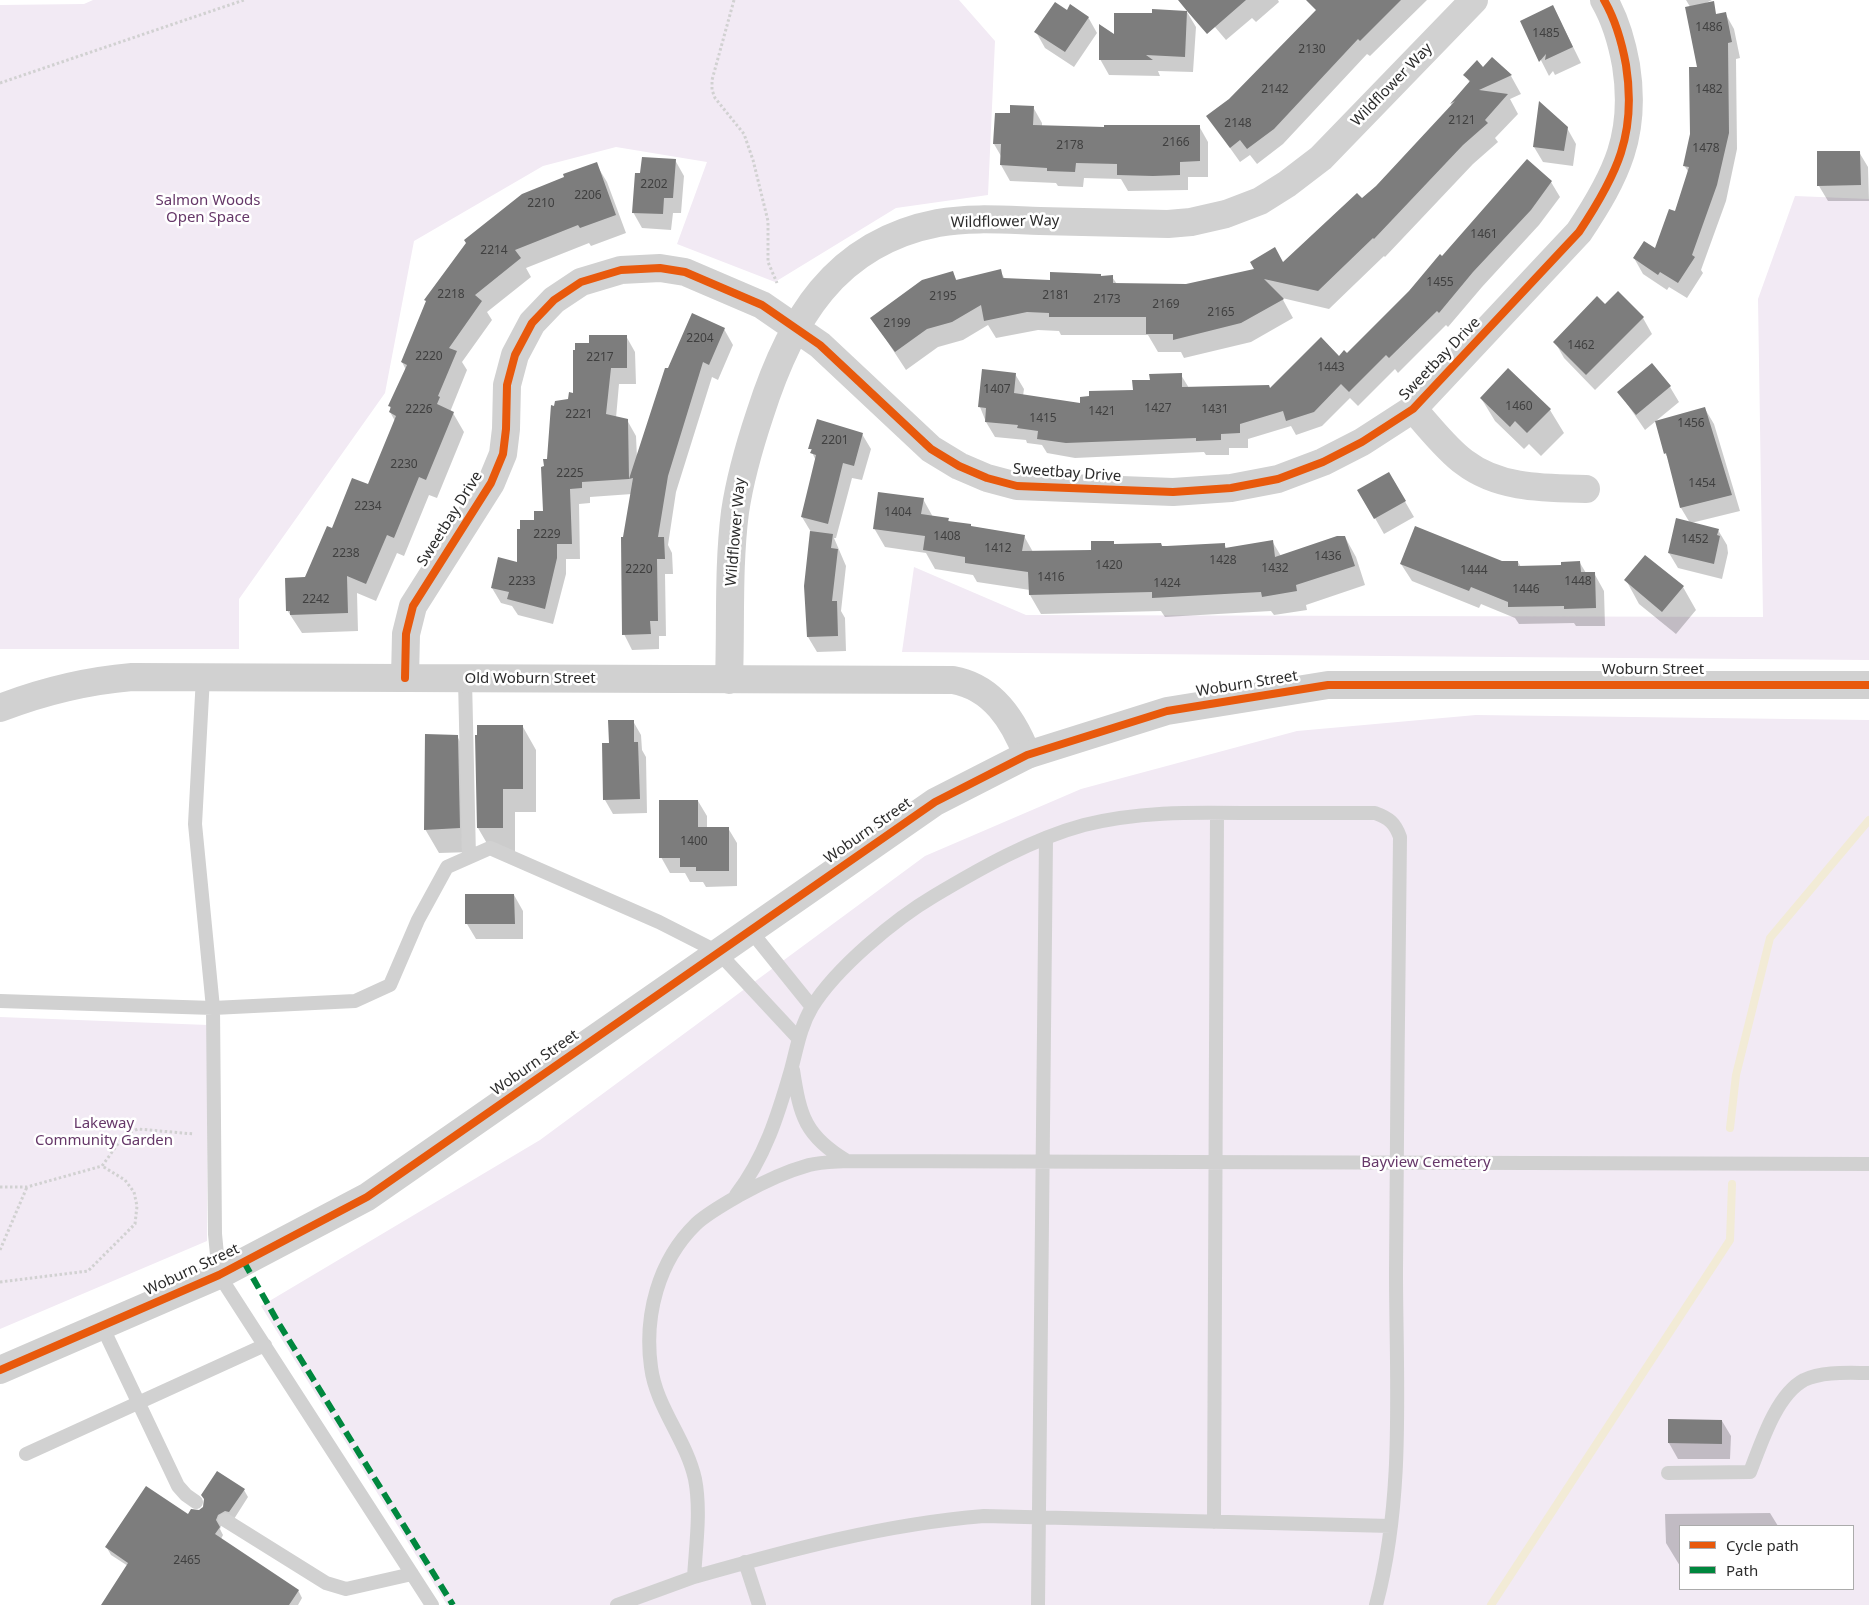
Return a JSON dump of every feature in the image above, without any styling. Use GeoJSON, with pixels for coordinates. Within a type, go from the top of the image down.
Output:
{"type":"FeatureCollection","features":[{"type":"Feature","properties":{"kind":"street","name":"Wildflower Way"},"geometry":{"type":"LineString","coordinates":[[729,680],[732,558],[735,514],[742,469],[767,392],[795,326],[812,300],[836,273],[865,251],[902,233],[939,223],[989,219],[1183,223],[1226,214],[1260,202],[1320,158],[1474,0]]}},
{"type":"Feature","properties":{"kind":"street","name":"Sweetbay Drive"},"geometry":{"type":"LineString","coordinates":[[405,678],[406,634],[413,606],[491,482],[502,454],[506,429],[507,385],[515,355],[532,323],[554,300],[581,282],[620,270],[660,268],[685,272],[762,305],[795,326],[841,363],[930,449],[973,472],[1017,486],[1164,492],[1231,488],[1278,479],[1323,462],[1362,442],[1413,409],[1579,232],[1600,201],[1617,167],[1627,134],[1630,94],[1623,45],[1604,0]]}},
{"type":"Feature","properties":{"kind":"street"},"geometry":{"type":"LineString","coordinates":[[1413,409],[1463,462],[1497,480],[1534,487],[1586,489]]}},
{"type":"Feature","properties":{"kind":"street","name":"Old Woburn Street"},"geometry":{"type":"LineString","coordinates":[[0,708],[61,687],[97,680],[132,677],[964,682],[984,693],[1006,714],[1016,727],[1027,755]]}},
{"type":"Feature","properties":{"kind":"street","name":"Woburn Street"},"geometry":{"type":"LineString","coordinates":[[0,1370],[220,1275],[367,1197],[935,802],[1027,755],[1167,711],[1328,685],[1869,685]]}},
{"type":"Feature","properties":{"kind":"lane"},"geometry":{"type":"LineString","coordinates":[[203,677],[195,824],[213,1008],[215,1234],[220,1275],[432,1605]]}},
{"type":"Feature","properties":{"kind":"lane"},"geometry":{"type":"LineString","coordinates":[[465,678],[469,857]]}},
{"type":"Feature","properties":{"kind":"lane"},"geometry":{"type":"LineString","coordinates":[[1214,1522],[1217,812]]}},
{"type":"Feature","properties":{"kind":"lane"},"geometry":{"type":"LineString","coordinates":[[733,1199],[750,1177],[773,1132],[792,1067],[798,1038],[812,1007],[857,954],[912,909],[976,871],[1046,839],[1084,826],[1120,819],[1160,814],[1217,812],[1375,813],[1387,817],[1396,825],[1400,837],[1396,1163],[1396,1466],[1385,1571],[1376,1605]]}},
{"type":"Feature","properties":{"kind":"lane"},"geometry":{"type":"LineString","coordinates":[[1038,1605],[1046,839]]}},
{"type":"Feature","properties":{"kind":"lane"},"geometry":{"type":"LineString","coordinates":[[0,1001],[213,1008],[356,1001],[390,985],[418,920],[447,866],[490,848],[659,922],[718,952],[798,1038]]}},
{"type":"Feature","properties":{"kind":"lane"},"geometry":{"type":"LineString","coordinates":[[750,930],[812,1007]]}},
{"type":"Feature","properties":{"kind":"lane"},"geometry":{"type":"LineString","coordinates":[[792,1067],[798,1102],[810,1131],[824,1147],[847,1161]]}},
{"type":"Feature","properties":{"kind":"lane"},"geometry":{"type":"LineString","coordinates":[[694,1577],[698,1519],[694,1478],[687,1456],[657,1393],[651,1368],[650,1316],[655,1293],[666,1266],[682,1241],[697,1223],[733,1199],[772,1177],[811,1165],[847,1161],[1869,1164]]}},
{"type":"Feature","properties":{"kind":"lane"},"geometry":{"type":"LineString","coordinates":[[102,1326],[178,1486],[196,1502]]}},
{"type":"Feature","properties":{"kind":"lane"},"geometry":{"type":"LineString","coordinates":[[26,1454],[265,1345]]}},
{"type":"Feature","properties":{"kind":"lane"},"geometry":{"type":"LineString","coordinates":[[1668,1473],[1750,1472],[1766,1431],[1790,1390],[1805,1380],[1835,1373],[1869,1373]]}},
{"type":"Feature","properties":{"kind":"lane"},"geometry":{"type":"LineString","coordinates":[[617,1605],[694,1577],[745,1562],[900,1525],[984,1516],[1391,1526]]}},
{"type":"Feature","properties":{"kind":"lane"},"geometry":{"type":"LineString","coordinates":[[225,1520],[326,1583],[346,1589],[412,1574]]}},
{"type":"Feature","properties":{"kind":"lane"},"geometry":{"type":"LineString","coordinates":[[745,1562],[759,1605]]}},
{"type":"Feature","properties":{"kind":"path"},"geometry":{"type":"LineString","coordinates":[[0,83],[244,0]]}},
{"type":"Feature","properties":{"kind":"path"},"geometry":{"type":"LineString","coordinates":[[734,0],[712,80],[712,90],[721,106],[744,134],[768,221],[768,262],[779,290]]}},
{"type":"Feature","properties":{"kind":"path"},"geometry":{"type":"LineString","coordinates":[[0,1187],[28,1188],[102,1166],[125,1134],[138,1129],[214,1135]]}},
{"type":"Feature","properties":{"kind":"path"},"geometry":{"type":"LineString","coordinates":[[0,1282],[88,1271],[135,1224],[137,1206],[134,1192],[125,1180],[102,1166]]}},
{"type":"Feature","properties":{"kind":"path"},"geometry":{"type":"LineString","coordinates":[[0,1250],[28,1188]]}},
{"type":"Feature","properties":{"kind":"green space","name":"Salmon Woods Open Space"},"geometry":{"type":"Polygon","coordinates":[[[93,0],[959,0],[995,41],[988,195],[896,208],[775,282],[677,244],[707,162],[616,147],[543,166],[414,241],[385,393],[239,599],[239,649],[0,649],[0,5],[84,4],[93,0]]]}},
{"type":"Feature","properties":{"kind":"green space"},"geometry":{"type":"Polygon","coordinates":[[[1795,196],[1869,199],[1869,660],[902,652],[914,567],[1026,615],[1763,617],[1758,299],[1795,196]]]}},
{"type":"Feature","properties":{"kind":"green space","name":"Bayview Cemetery"},"geometry":{"type":"Polygon","coordinates":[[[1476,715],[1869,720],[1869,1605],[447,1605],[261,1306],[540,1140],[925,856],[1081,789],[1297,731],[1476,715]]]}},
{"type":"Feature","properties":{"kind":"green space","name":"Lakeway Community Garden"},"geometry":{"type":"Polygon","coordinates":[[[0,1017],[208,1025],[207,1241],[0,1329],[0,1017]]]}},
{"type":"Feature","properties":{"kind":"building"},"geometry":{"type":"Polygon","coordinates":[[[1178,0],[1246,0],[1207,34],[1178,0]]]}},
{"type":"Feature","properties":{"kind":"building"},"geometry":{"type":"Polygon","coordinates":[[[1306,0],[1401,0],[1360,41],[1358,39],[1274,129],[1247,149],[1240,140],[1230,148],[1206,116],[1229,99],[1316,10],[1306,0]]]}},
{"type":"Feature","properties":{"kind":"building"},"geometry":{"type":"Polygon","coordinates":[[[1714,1],[1716,14],[1726,12],[1732,42],[1728,43],[1729,133],[1717,185],[1692,255],[1695,257],[1678,283],[1660,272],[1658,275],[1633,258],[1644,241],[1655,248],[1669,209],[1675,211],[1689,167],[1683,166],[1690,134],[1689,67],[1697,67],[1685,7],[1714,1]]]}},
{"type":"Feature","properties":{"kind":"building"},"geometry":{"type":"Polygon","coordinates":[[[1055,2],[1067,10],[1070,4],[1089,17],[1065,52],[1034,32],[1055,2]]]}},
{"type":"Feature","properties":{"kind":"building"},"geometry":{"type":"Polygon","coordinates":[[[1553,5],[1573,47],[1545,60],[1546,54],[1539,62],[1520,21],[1553,5]]]}},
{"type":"Feature","properties":{"kind":"building"},"geometry":{"type":"Polygon","coordinates":[[[1152,9],[1187,11],[1185,57],[1146,55],[1153,60],[1099,60],[1099,24],[1114,34],[1114,13],[1152,13],[1152,9]]]}},
{"type":"Feature","properties":{"kind":"building"},"geometry":{"type":"Polygon","coordinates":[[[1492,57],[1512,75],[1479,90],[1508,94],[1485,120],[1488,123],[1463,145],[1374,239],[1318,291],[1264,279],[1284,299],[1241,323],[1173,340],[1173,334],[1146,334],[1146,317],[1049,317],[1049,313],[1027,312],[984,321],[981,305],[952,322],[927,329],[895,352],[870,318],[922,280],[953,271],[956,280],[1001,269],[1003,278],[1050,280],[1050,272],[1101,274],[1101,276],[1113,275],[1113,283],[1186,284],[1254,269],[1250,262],[1275,247],[1283,262],[1357,193],[1362,198],[1376,186],[1455,101],[1450,104],[1470,81],[1463,75],[1477,60],[1483,67],[1492,57]]]}},
{"type":"Feature","properties":{"kind":"building"},"geometry":{"type":"Polygon","coordinates":[[[1539,101],[1568,127],[1564,151],[1533,147],[1539,101]]]}},
{"type":"Feature","properties":{"kind":"building"},"geometry":{"type":"Polygon","coordinates":[[[1010,105],[1034,106],[1033,125],[1104,127],[1104,125],[1200,125],[1200,161],[1180,162],[1180,175],[1153,176],[1117,175],[1117,164],[1076,163],[1075,172],[1047,171],[1047,168],[1000,165],[1001,144],[993,144],[995,113],[1010,113],[1010,105]]]}},
{"type":"Feature","properties":{"kind":"building"},"geometry":{"type":"Polygon","coordinates":[[[1817,151],[1860,151],[1861,185],[1817,186],[1817,151]]]}},
{"type":"Feature","properties":{"kind":"building"},"geometry":{"type":"Polygon","coordinates":[[[642,157],[676,159],[673,198],[664,198],[663,214],[632,213],[635,173],[640,173],[642,157]]]}},
{"type":"Feature","properties":{"kind":"building"},"geometry":{"type":"Polygon","coordinates":[[[1527,159],[1552,181],[1531,210],[1473,272],[1439,313],[1437,311],[1389,358],[1386,355],[1349,392],[1341,384],[1314,412],[1286,421],[1283,411],[1240,424],[1240,433],[1221,434],[1221,440],[1196,441],[1196,438],[1066,443],[1037,439],[1038,431],[1017,428],[1018,425],[985,422],[986,408],[978,407],[982,369],[1016,373],[1014,393],[1080,403],[1080,397],[1089,396],[1089,391],[1133,390],[1132,380],[1150,380],[1149,374],[1182,373],[1182,387],[1269,385],[1270,388],[1321,337],[1339,356],[1344,350],[1347,353],[1409,291],[1440,254],[1442,256],[1527,159]]]}},
{"type":"Feature","properties":{"kind":"building"},"geometry":{"type":"Polygon","coordinates":[[[597,162],[616,215],[580,228],[578,225],[515,250],[521,258],[475,295],[482,301],[449,348],[457,351],[438,396],[440,397],[437,404],[454,412],[426,480],[419,477],[394,538],[387,535],[366,584],[347,576],[348,613],[290,615],[290,611],[286,611],[285,578],[305,577],[327,526],[332,528],[352,478],[368,484],[396,416],[389,412],[391,407],[388,406],[407,365],[401,362],[426,301],[424,300],[466,243],[464,240],[522,194],[564,177],[563,174],[597,162]]]}},
{"type":"Feature","properties":{"kind":"building"},"geometry":{"type":"Polygon","coordinates":[[[1618,291],[1644,317],[1586,375],[1553,342],[1597,296],[1605,304],[1618,291]]]}},
{"type":"Feature","properties":{"kind":"building"},"geometry":{"type":"Polygon","coordinates":[[[692,313],[725,328],[709,365],[703,362],[668,476],[658,537],[664,537],[665,559],[657,559],[658,621],[650,621],[651,634],[622,635],[621,537],[623,537],[633,478],[629,479],[665,368],[668,368],[692,313]]]}},
{"type":"Feature","properties":{"kind":"building"},"geometry":{"type":"Polygon","coordinates":[[[589,335],[627,335],[627,368],[611,368],[606,414],[628,419],[629,479],[582,482],[582,488],[570,489],[572,544],[557,544],[557,558],[545,609],[507,599],[509,592],[491,588],[498,557],[517,562],[517,529],[520,529],[520,520],[534,520],[534,511],[543,511],[541,467],[544,466],[543,459],[547,459],[551,405],[554,406],[555,401],[568,399],[569,392],[573,393],[573,350],[575,350],[575,343],[589,343],[589,335]]]}},
{"type":"Feature","properties":{"kind":"building"},"geometry":{"type":"Polygon","coordinates":[[[1652,363],[1671,386],[1636,415],[1617,392],[1652,363]]]}},
{"type":"Feature","properties":{"kind":"building"},"geometry":{"type":"Polygon","coordinates":[[[1508,368],[1551,409],[1527,433],[1515,421],[1510,427],[1480,398],[1508,368]]]}},
{"type":"Feature","properties":{"kind":"building"},"geometry":{"type":"Polygon","coordinates":[[[1705,407],[1732,495],[1680,508],[1666,453],[1664,454],[1655,421],[1705,407]]]}},
{"type":"Feature","properties":{"kind":"building"},"geometry":{"type":"Polygon","coordinates":[[[817,419],[863,433],[854,466],[843,463],[828,524],[801,517],[816,455],[810,453],[812,449],[808,449],[817,419]]]}},
{"type":"Feature","properties":{"kind":"building"},"geometry":{"type":"Polygon","coordinates":[[[1389,472],[1406,501],[1374,519],[1357,490],[1389,472]]]}},
{"type":"Feature","properties":{"kind":"building"},"geometry":{"type":"Polygon","coordinates":[[[878,492],[924,498],[921,514],[949,518],[948,521],[971,524],[971,526],[1025,535],[1022,551],[1091,550],[1091,541],[1114,541],[1114,544],[1161,543],[1162,546],[1225,543],[1225,548],[1273,540],[1275,557],[1337,536],[1345,536],[1355,566],[1296,585],[1297,591],[1262,597],[1261,592],[1152,598],[1152,592],[1029,595],[1028,572],[965,563],[965,557],[923,550],[925,536],[873,529],[878,492]]]}},
{"type":"Feature","properties":{"kind":"building"},"geometry":{"type":"Polygon","coordinates":[[[1676,518],[1719,529],[1717,535],[1720,536],[1714,564],[1668,553],[1676,518]]]}},
{"type":"Feature","properties":{"kind":"building"},"geometry":{"type":"Polygon","coordinates":[[[1415,526],[1502,561],[1518,561],[1518,566],[1561,565],[1561,562],[1580,561],[1581,572],[1595,572],[1596,608],[1564,609],[1564,606],[1508,607],[1508,602],[1471,587],[1469,591],[1400,564],[1415,526]]]}},
{"type":"Feature","properties":{"kind":"building"},"geometry":{"type":"Polygon","coordinates":[[[810,531],[833,534],[831,548],[838,549],[832,601],[837,601],[838,636],[807,637],[804,586],[810,531]]]}},
{"type":"Feature","properties":{"kind":"building"},"geometry":{"type":"Polygon","coordinates":[[[1645,555],[1684,586],[1662,612],[1624,580],[1645,555]]]}},
{"type":"Feature","properties":{"kind":"building"},"geometry":{"type":"Polygon","coordinates":[[[608,720],[634,720],[634,742],[638,742],[640,799],[603,800],[602,743],[609,743],[608,720]]]}},
{"type":"Feature","properties":{"kind":"building"},"geometry":{"type":"Polygon","coordinates":[[[477,725],[523,725],[523,789],[503,789],[503,828],[477,828],[475,735],[477,735],[477,725]]]}},
{"type":"Feature","properties":{"kind":"building"},"geometry":{"type":"Polygon","coordinates":[[[425,734],[458,735],[460,828],[424,830],[425,734]]]}},
{"type":"Feature","properties":{"kind":"building"},"geometry":{"type":"Polygon","coordinates":[[[659,800],[698,800],[698,827],[729,827],[729,871],[696,871],[696,867],[680,867],[680,858],[659,858],[659,800]]]}},
{"type":"Feature","properties":{"kind":"building"},"geometry":{"type":"Polygon","coordinates":[[[465,894],[514,894],[515,924],[465,924],[465,894]]]}},
{"type":"Feature","properties":{"kind":"building"},"geometry":{"type":"Polygon","coordinates":[[[1668,1419],[1722,1420],[1722,1444],[1668,1443],[1668,1419]]]}},
{"type":"Feature","properties":{"kind":"building"},"geometry":{"type":"Polygon","coordinates":[[[217,1471],[245,1489],[229,1512],[225,1511],[218,1515],[216,1520],[220,1527],[215,1534],[299,1590],[289,1605],[101,1605],[128,1563],[105,1547],[146,1486],[188,1514],[191,1509],[199,1510],[203,1507],[204,1499],[201,1495],[217,1471]]]}},
{"type":"Feature","properties":{"kind":"waterway"},"geometry":{"type":"LineString","coordinates":[[1730,1128],[1736,1075],[1770,938],[1869,820]]}},
{"type":"Feature","properties":{"kind":"waterway"},"geometry":{"type":"LineString","coordinates":[[1491,1605],[1730,1240],[1732,1184]]}},
{"type":"Feature","properties":{"kind":"marked path"},"geometry":{"type":"LineString","coordinates":[[244,1262],[279,1324],[453,1605]]}},
{"type":"Feature","properties":{"kind":"cycle path"},"geometry":{"type":"LineString","coordinates":[[405,678],[406,634],[413,606],[491,483],[503,454],[506,429],[507,385],[515,355],[532,323],[554,300],[581,282],[621,270],[660,268],[685,272],[762,305],[820,345],[931,449],[959,466],[987,478],[1017,486],[1173,492],[1231,488],[1278,479],[1323,462],[1362,442],[1413,409],[1579,232],[1604,192],[1621,153],[1629,112],[1626,65],[1615,23],[1604,0]]}},
{"type":"Feature","properties":{"kind":"cycle path"},"geometry":{"type":"LineString","coordinates":[[0,1370],[219,1275],[367,1197],[935,802],[1027,755],[1167,711],[1328,685],[1869,685]]}}]}
